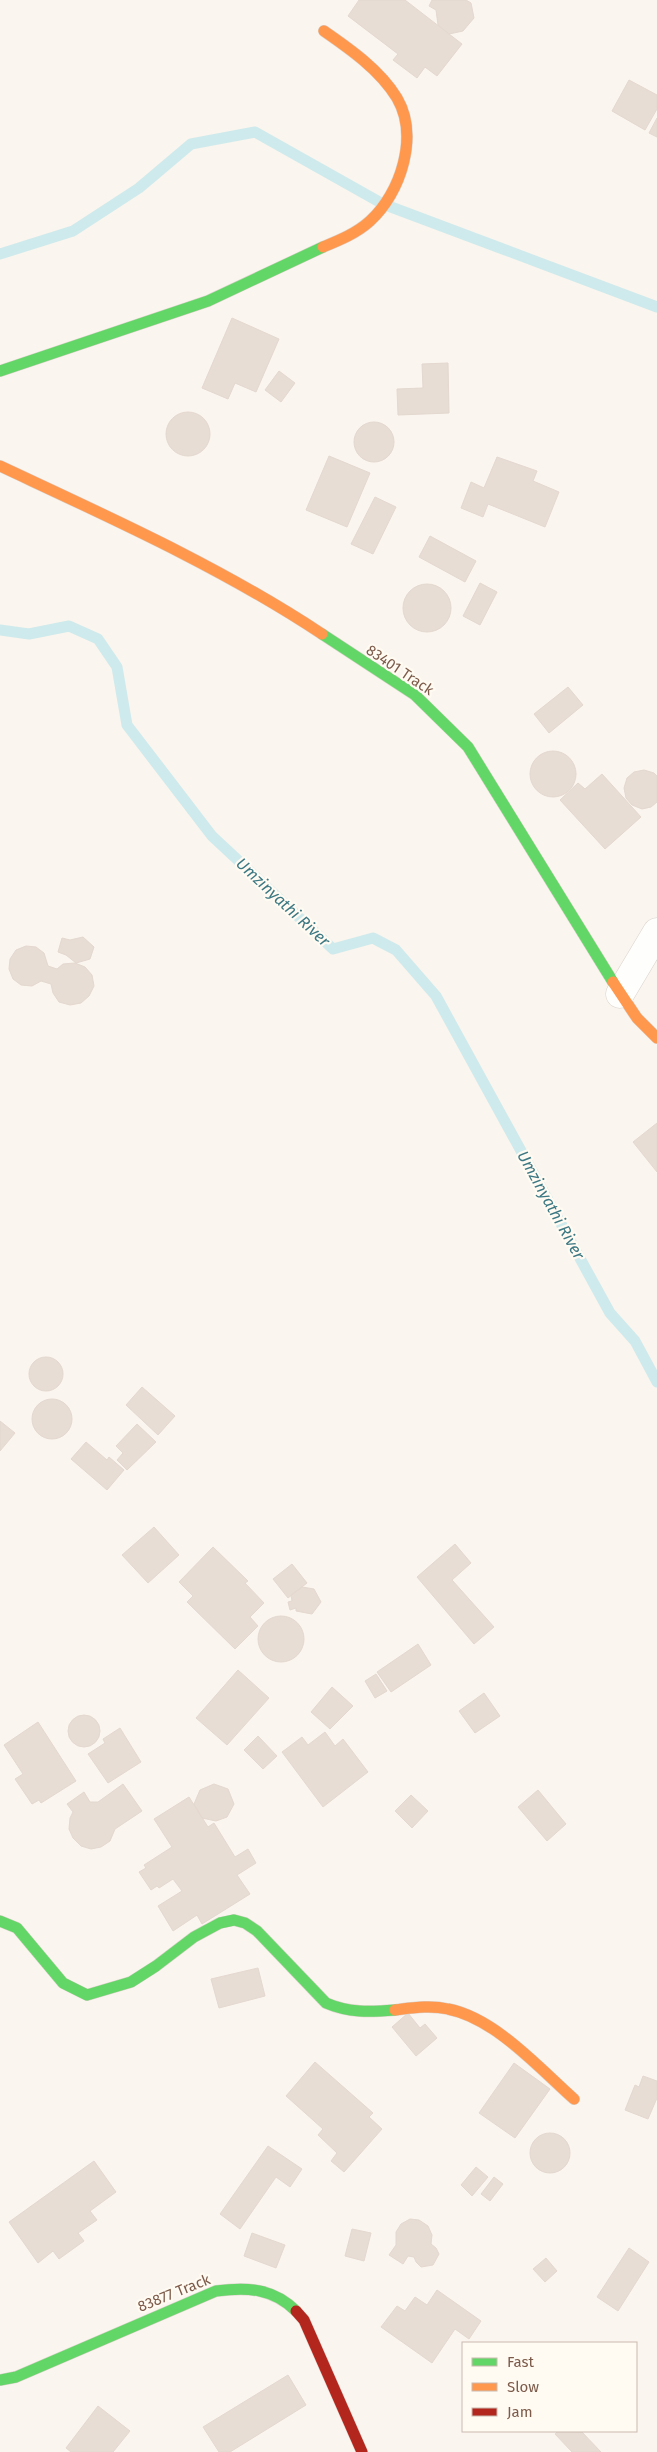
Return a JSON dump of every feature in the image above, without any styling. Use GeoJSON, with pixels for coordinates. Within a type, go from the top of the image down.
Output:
{"type":"FeatureCollection","features":[{"type":"Feature","properties":{"kind":"street"},"geometry":{"type":"LineString","coordinates":[[0,371],[36,357],[110,335],[238,288],[357,231],[376,216],[401,172],[407,137],[406,120],[398,99],[380,78],[356,54],[324,30]]}},
{"type":"Feature","properties":{"kind":"street","name":"83401 Track"},"geometry":{"type":"LineString","coordinates":[[0,466],[138,531],[289,612],[415,695],[435,712],[468,747],[564,900],[620,994],[637,1018],[657,1038]]}},
{"type":"Feature","properties":{"kind":"street"},"geometry":{"type":"LineString","coordinates":[[620,994],[657,932]]}},
{"type":"Feature","properties":{"kind":"street"},"geometry":{"type":"LineString","coordinates":[[0,1920],[17,1928],[63,1983],[87,1995],[132,1982],[208,1928],[223,1921],[237,1920],[250,1925],[286,1959],[324,2002],[337,2008],[354,2012],[427,2006],[448,2008],[472,2016],[495,2031],[574,2099]]}},
{"type":"Feature","properties":{"kind":"street","name":"83877 Track"},"geometry":{"type":"LineString","coordinates":[[0,2380],[16,2377],[216,2291],[246,2287],[280,2296],[304,2320],[362,2452]]}},
{"type":"Feature","properties":{"kind":"building"},"geometry":{"type":"Polygon","coordinates":[[[359,0],[405,0],[462,44],[437,76],[425,67],[417,78],[393,60],[398,54],[348,16],[359,0]]]}},
{"type":"Feature","properties":{"kind":"building"},"geometry":{"type":"Polygon","coordinates":[[[432,0],[466,0],[471,3],[474,18],[463,31],[449,34],[438,25],[436,10],[429,6],[432,0]]]}},
{"type":"Feature","properties":{"kind":"building"},"geometry":{"type":"Polygon","coordinates":[[[629,80],[657,95],[657,109],[645,130],[612,111],[629,80]]]}},
{"type":"Feature","properties":{"kind":"building"},"geometry":{"type":"Polygon","coordinates":[[[657,118],[657,137],[649,133],[657,118]]]}},
{"type":"Feature","properties":{"kind":"building"},"geometry":{"type":"Polygon","coordinates":[[[232,318],[279,339],[256,392],[235,383],[228,399],[202,388],[232,318]]]}},
{"type":"Feature","properties":{"kind":"building"},"geometry":{"type":"Polygon","coordinates":[[[448,363],[449,413],[398,415],[397,389],[423,388],[422,364],[448,363]]]}},
{"type":"Feature","properties":{"kind":"building"},"geometry":{"type":"Polygon","coordinates":[[[279,371],[295,383],[281,402],[265,390],[279,371]]]}},
{"type":"Feature","properties":{"kind":"building"},"geometry":{"type":"Polygon","coordinates":[[[188,412],[200,416],[206,422],[210,434],[206,446],[200,452],[188,456],[176,452],[170,446],[166,434],[170,422],[176,416],[188,412]]]}},
{"type":"Feature","properties":{"kind":"building"},"geometry":{"type":"Polygon","coordinates":[[[370,422],[378,422],[385,425],[391,431],[394,442],[391,453],[385,459],[378,462],[370,462],[363,459],[357,453],[354,446],[354,438],[357,431],[363,425],[370,422]]]}},
{"type":"Feature","properties":{"kind":"building"},"geometry":{"type":"Polygon","coordinates":[[[329,456],[370,473],[347,527],[306,510],[329,456]]]}},
{"type":"Feature","properties":{"kind":"building"},"geometry":{"type":"Polygon","coordinates":[[[497,457],[537,471],[533,481],[559,492],[545,527],[488,504],[483,517],[461,508],[471,482],[484,488],[497,457]]]}},
{"type":"Feature","properties":{"kind":"building"},"geometry":{"type":"Polygon","coordinates":[[[375,497],[396,507],[373,554],[351,544],[375,497]]]}},
{"type":"Feature","properties":{"kind":"building"},"geometry":{"type":"Polygon","coordinates":[[[430,536],[476,561],[465,582],[419,557],[430,536]]]}},
{"type":"Feature","properties":{"kind":"building"},"geometry":{"type":"Polygon","coordinates":[[[480,583],[497,592],[480,625],[463,616],[480,583]]]}},
{"type":"Feature","properties":{"kind":"building"},"geometry":{"type":"Polygon","coordinates":[[[427,584],[436,586],[444,591],[449,599],[451,608],[449,617],[444,625],[436,630],[427,632],[418,630],[410,625],[405,617],[403,608],[405,599],[410,591],[418,586],[427,584]]]}},
{"type":"Feature","properties":{"kind":"building"},"geometry":{"type":"Polygon","coordinates":[[[568,687],[583,705],[549,733],[534,714],[568,687]]]}},
{"type":"Feature","properties":{"kind":"building"},"geometry":{"type":"Polygon","coordinates":[[[553,751],[566,755],[572,761],[576,774],[572,787],[566,793],[553,797],[540,793],[534,787],[530,774],[534,761],[540,755],[553,751]]]}},
{"type":"Feature","properties":{"kind":"building"},"geometry":{"type":"Polygon","coordinates":[[[644,770],[657,776],[657,802],[651,807],[642,809],[632,805],[626,798],[624,788],[627,778],[634,772],[644,770]]]}},
{"type":"Feature","properties":{"kind":"building"},"geometry":{"type":"Polygon","coordinates":[[[602,774],[641,817],[605,849],[560,800],[578,783],[585,789],[602,774]]]}},
{"type":"Feature","properties":{"kind":"building"},"geometry":{"type":"Polygon","coordinates":[[[83,937],[94,947],[90,959],[76,963],[66,955],[58,952],[62,938],[70,940],[83,937]]]}},
{"type":"Feature","properties":{"kind":"building"},"geometry":{"type":"Polygon","coordinates":[[[26,946],[36,947],[44,953],[48,966],[57,969],[63,964],[75,963],[85,967],[92,975],[94,986],[89,996],[81,1003],[70,1005],[59,1002],[53,993],[51,984],[41,981],[32,986],[21,985],[13,979],[9,969],[10,959],[16,950],[26,946]]]}},
{"type":"Feature","properties":{"kind":"building"},"geometry":{"type":"Polygon","coordinates":[[[657,1123],[657,1172],[633,1142],[657,1123]]]}},
{"type":"Feature","properties":{"kind":"building"},"geometry":{"type":"Polygon","coordinates":[[[46,1357],[58,1362],[63,1374],[58,1386],[46,1391],[34,1386],[29,1374],[34,1362],[46,1357]]]}},
{"type":"Feature","properties":{"kind":"building"},"geometry":{"type":"Polygon","coordinates":[[[142,1387],[175,1416],[158,1435],[126,1405],[142,1387]]]}},
{"type":"Feature","properties":{"kind":"building"},"geometry":{"type":"Polygon","coordinates":[[[56,1399],[63,1402],[69,1408],[72,1419],[71,1427],[63,1436],[56,1439],[48,1439],[41,1436],[33,1427],[32,1415],[35,1408],[44,1400],[56,1399]]]}},
{"type":"Feature","properties":{"kind":"building"},"geometry":{"type":"Polygon","coordinates":[[[0,1421],[15,1433],[0,1451],[0,1421]]]}},
{"type":"Feature","properties":{"kind":"building"},"geometry":{"type":"Polygon","coordinates":[[[137,1424],[156,1442],[127,1470],[117,1460],[123,1453],[116,1446],[137,1424]]]}},
{"type":"Feature","properties":{"kind":"building"},"geometry":{"type":"Polygon","coordinates":[[[86,1442],[107,1460],[109,1457],[124,1470],[107,1490],[71,1459],[86,1442]]]}},
{"type":"Feature","properties":{"kind":"building"},"geometry":{"type":"Polygon","coordinates":[[[154,1527],[179,1555],[148,1583],[122,1555],[154,1527]]]}},
{"type":"Feature","properties":{"kind":"building"},"geometry":{"type":"Polygon","coordinates":[[[455,1544],[471,1563],[452,1580],[494,1627],[474,1644],[417,1577],[455,1544]]]}},
{"type":"Feature","properties":{"kind":"building"},"geometry":{"type":"Polygon","coordinates":[[[213,1547],[248,1581],[245,1583],[264,1603],[250,1617],[258,1626],[235,1649],[187,1602],[193,1596],[179,1582],[213,1547]]]}},
{"type":"Feature","properties":{"kind":"building"},"geometry":{"type":"Polygon","coordinates":[[[292,1564],[307,1583],[288,1598],[273,1579],[292,1564]]]}},
{"type":"Feature","properties":{"kind":"building"},"geometry":{"type":"Polygon","coordinates":[[[302,1587],[314,1589],[321,1602],[312,1614],[296,1611],[296,1608],[290,1610],[288,1602],[292,1601],[291,1595],[302,1587]]]}},
{"type":"Feature","properties":{"kind":"building"},"geometry":{"type":"Polygon","coordinates":[[[286,1616],[290,1617],[300,1626],[303,1630],[303,1648],[294,1658],[286,1662],[276,1662],[268,1658],[259,1648],[258,1634],[262,1626],[272,1617],[286,1616]]]}},
{"type":"Feature","properties":{"kind":"building"},"geometry":{"type":"Polygon","coordinates":[[[418,1644],[431,1665],[391,1692],[377,1672],[418,1644]]]}},
{"type":"Feature","properties":{"kind":"building"},"geometry":{"type":"Polygon","coordinates":[[[238,1670],[269,1698],[227,1745],[196,1718],[238,1670]]]}},
{"type":"Feature","properties":{"kind":"building"},"geometry":{"type":"Polygon","coordinates":[[[376,1674],[387,1691],[375,1698],[365,1681],[376,1674]]]}},
{"type":"Feature","properties":{"kind":"building"},"geometry":{"type":"Polygon","coordinates":[[[332,1687],[353,1706],[330,1729],[311,1712],[332,1687]]]}},
{"type":"Feature","properties":{"kind":"building"},"geometry":{"type":"Polygon","coordinates":[[[484,1693],[500,1716],[475,1733],[459,1711],[484,1693]]]}},
{"type":"Feature","properties":{"kind":"building"},"geometry":{"type":"Polygon","coordinates":[[[84,1715],[90,1716],[95,1720],[99,1725],[99,1737],[95,1742],[90,1746],[84,1747],[78,1746],[73,1742],[69,1737],[68,1731],[69,1725],[73,1720],[78,1716],[84,1715]]]}},
{"type":"Feature","properties":{"kind":"building"},"geometry":{"type":"Polygon","coordinates":[[[38,1722],[76,1781],[41,1803],[39,1800],[32,1804],[15,1779],[23,1774],[4,1745],[38,1722]]]}},
{"type":"Feature","properties":{"kind":"building"},"geometry":{"type":"Polygon","coordinates":[[[120,1728],[141,1762],[108,1783],[88,1754],[105,1743],[103,1739],[120,1728]]]}},
{"type":"Feature","properties":{"kind":"building"},"geometry":{"type":"Polygon","coordinates":[[[325,1732],[335,1746],[343,1739],[368,1772],[323,1807],[282,1752],[302,1737],[308,1745],[325,1732]]]}},
{"type":"Feature","properties":{"kind":"building"},"geometry":{"type":"Polygon","coordinates":[[[258,1736],[277,1756],[263,1769],[244,1750],[258,1736]]]}},
{"type":"Feature","properties":{"kind":"building"},"geometry":{"type":"Polygon","coordinates":[[[123,1784],[142,1811],[115,1829],[110,1841],[101,1847],[91,1849],[81,1846],[73,1838],[69,1829],[70,1818],[73,1812],[67,1804],[84,1792],[90,1802],[98,1802],[123,1784]]]}},
{"type":"Feature","properties":{"kind":"building"},"geometry":{"type":"Polygon","coordinates":[[[214,1784],[228,1789],[234,1804],[227,1817],[216,1821],[202,1818],[194,1804],[200,1790],[214,1784]]]}},
{"type":"Feature","properties":{"kind":"building"},"geometry":{"type":"Polygon","coordinates":[[[538,1790],[566,1824],[547,1841],[518,1807],[538,1790]]]}},
{"type":"Feature","properties":{"kind":"building"},"geometry":{"type":"Polygon","coordinates":[[[411,1795],[428,1811],[412,1828],[395,1811],[411,1795]]]}},
{"type":"Feature","properties":{"kind":"building"},"geometry":{"type":"Polygon","coordinates":[[[189,1797],[208,1827],[214,1823],[235,1857],[248,1849],[256,1863],[237,1875],[250,1894],[202,1924],[197,1915],[173,1931],[158,1906],[182,1891],[173,1879],[159,1888],[157,1886],[151,1890],[139,1872],[146,1868],[144,1865],[172,1847],[154,1819],[189,1797]]]}},
{"type":"Feature","properties":{"kind":"building"},"geometry":{"type":"Polygon","coordinates":[[[258,1968],[265,1996],[219,2008],[211,1979],[258,1968]]]}},
{"type":"Feature","properties":{"kind":"building"},"geometry":{"type":"Polygon","coordinates":[[[408,2013],[420,2028],[425,2024],[437,2038],[416,2056],[392,2027],[408,2013]]]}},
{"type":"Feature","properties":{"kind":"building"},"geometry":{"type":"Polygon","coordinates":[[[315,2062],[373,2113],[369,2117],[382,2129],[344,2172],[331,2161],[337,2153],[318,2135],[323,2129],[286,2096],[315,2062]]]}},
{"type":"Feature","properties":{"kind":"building"},"geometry":{"type":"Polygon","coordinates":[[[514,2063],[550,2089],[515,2138],[479,2113],[514,2063]]]}},
{"type":"Feature","properties":{"kind":"building"},"geometry":{"type":"Polygon","coordinates":[[[643,2076],[657,2081],[657,2098],[648,2119],[625,2110],[635,2085],[639,2087],[643,2076]]]}},
{"type":"Feature","properties":{"kind":"building"},"geometry":{"type":"Polygon","coordinates":[[[550,2133],[564,2139],[570,2153],[564,2167],[550,2173],[536,2167],[530,2153],[536,2139],[550,2133]]]}},
{"type":"Feature","properties":{"kind":"building"},"geometry":{"type":"Polygon","coordinates":[[[268,2146],[302,2169],[290,2187],[276,2177],[240,2229],[220,2214],[268,2146]]]}},
{"type":"Feature","properties":{"kind":"building"},"geometry":{"type":"Polygon","coordinates":[[[94,2161],[116,2192],[90,2211],[97,2220],[78,2233],[84,2241],[59,2259],[53,2251],[38,2263],[9,2222],[94,2161]]]}},
{"type":"Feature","properties":{"kind":"building"},"geometry":{"type":"Polygon","coordinates":[[[476,2167],[488,2177],[472,2196],[461,2185],[476,2167]]]}},
{"type":"Feature","properties":{"kind":"building"},"geometry":{"type":"Polygon","coordinates":[[[494,2177],[503,2184],[490,2201],[481,2194],[494,2177]]]}},
{"type":"Feature","properties":{"kind":"building"},"geometry":{"type":"Polygon","coordinates":[[[410,2219],[419,2220],[428,2226],[432,2235],[431,2244],[439,2254],[433,2265],[421,2267],[414,2257],[408,2256],[403,2264],[389,2255],[396,2245],[396,2232],[401,2224],[410,2219]]]}},
{"type":"Feature","properties":{"kind":"building"},"geometry":{"type":"Polygon","coordinates":[[[352,2229],[371,2233],[364,2261],[345,2256],[352,2229]]]}},
{"type":"Feature","properties":{"kind":"building"},"geometry":{"type":"Polygon","coordinates":[[[252,2233],[285,2245],[276,2268],[244,2256],[252,2233]]]}},
{"type":"Feature","properties":{"kind":"building"},"geometry":{"type":"Polygon","coordinates":[[[629,2248],[649,2262],[618,2311],[597,2297],[629,2248]]]}},
{"type":"Feature","properties":{"kind":"building"},"geometry":{"type":"Polygon","coordinates":[[[546,2258],[557,2271],[545,2282],[533,2269],[546,2258]]]}},
{"type":"Feature","properties":{"kind":"building"},"geometry":{"type":"Polygon","coordinates":[[[437,2290],[481,2321],[469,2339],[455,2329],[432,2363],[381,2327],[397,2306],[405,2311],[415,2297],[427,2305],[437,2290]]]}},
{"type":"Feature","properties":{"kind":"building"},"geometry":{"type":"Polygon","coordinates":[[[288,2375],[306,2405],[230,2452],[219,2452],[203,2427],[288,2375]]]}},
{"type":"Feature","properties":{"kind":"building"},"geometry":{"type":"Polygon","coordinates":[[[98,2406],[130,2431],[113,2452],[71,2452],[66,2448],[98,2406]]]}},
{"type":"Feature","properties":{"kind":"building"},"geometry":{"type":"Polygon","coordinates":[[[557,2432],[582,2432],[601,2452],[572,2452],[555,2434],[557,2432]]]}},
{"type":"Feature","properties":{"kind":"waterway"},"geometry":{"type":"LineString","coordinates":[[0,254],[73,231],[139,188],[191,144],[255,132],[383,204],[657,307]]}},
{"type":"Feature","properties":{"kind":"waterway","name":"Umzinyathi River"},"geometry":{"type":"LineString","coordinates":[[0,630],[29,634],[69,626],[98,639],[117,667],[127,725],[212,836],[333,949],[373,938],[396,950],[436,996],[610,1313],[635,1341],[657,1382]]}},
{"type":"Feature","properties":{"kind":"traffic: fast"},"geometry":{"type":"LineString","coordinates":[[0,371],[208,301],[323,247]]}},
{"type":"Feature","properties":{"kind":"traffic: fast"},"geometry":{"type":"LineString","coordinates":[[322,634],[415,695],[468,747],[613,982]]}},
{"type":"Feature","properties":{"kind":"traffic: fast"},"geometry":{"type":"LineString","coordinates":[[0,1921],[17,1928],[63,1983],[87,1995],[131,1982],[156,1966],[194,1937],[220,1923],[234,1920],[245,1923],[257,1931],[326,2003],[343,2009],[360,2011],[395,2010]]}},
{"type":"Feature","properties":{"kind":"traffic: fast"},"geometry":{"type":"LineString","coordinates":[[0,2380],[16,2377],[216,2291],[238,2289],[259,2291],[278,2298],[296,2311]]}},
{"type":"Feature","properties":{"kind":"traffic: slow"},"geometry":{"type":"LineString","coordinates":[[323,247],[360,229],[381,209],[398,180],[406,146],[406,129],[403,113],[397,98],[390,88],[373,69],[324,31]]}},
{"type":"Feature","properties":{"kind":"traffic: slow"},"geometry":{"type":"LineString","coordinates":[[0,466],[164,544],[244,587],[322,634]]}},
{"type":"Feature","properties":{"kind":"traffic: slow"},"geometry":{"type":"LineString","coordinates":[[613,982],[637,1018],[657,1038]]}},
{"type":"Feature","properties":{"kind":"traffic: slow"},"geometry":{"type":"LineString","coordinates":[[395,2010],[435,2007],[465,2014],[499,2033],[516,2046],[574,2099]]}},
{"type":"Feature","properties":{"kind":"traffic: jam"},"geometry":{"type":"LineString","coordinates":[[296,2311],[304,2320],[362,2452]]}}]}
